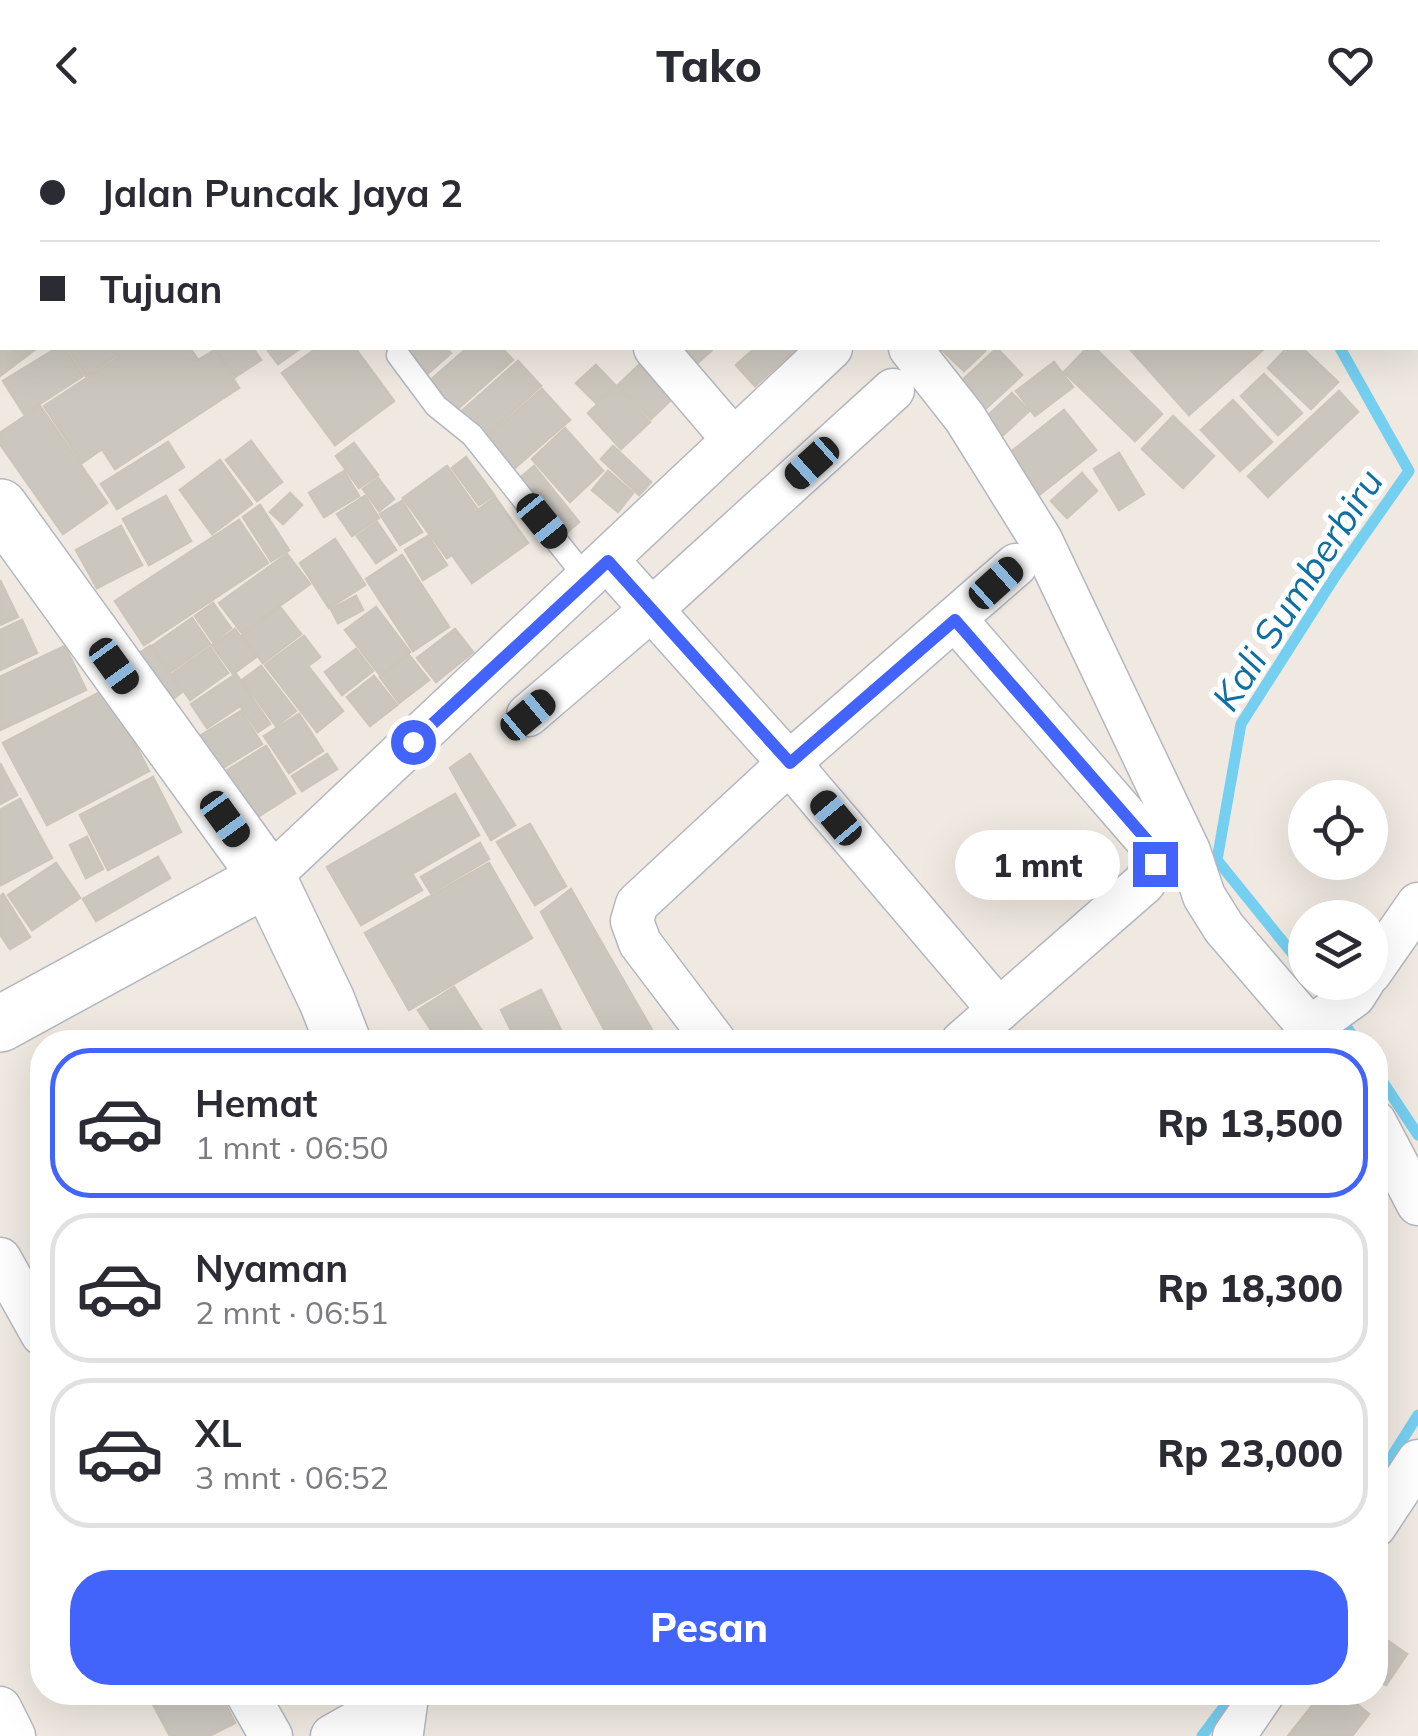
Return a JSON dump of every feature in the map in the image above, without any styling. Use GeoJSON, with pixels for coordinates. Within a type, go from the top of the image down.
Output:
{"type":"FeatureCollection","features":[{"type":"Feature","properties":{"kind":"main road"},"geometry":{"type":"LineString","coordinates":[[0,507],[268,878],[339,1030]]}},
{"type":"Feature","properties":{"kind":"main road"},"geometry":{"type":"LineString","coordinates":[[0,1024],[268,878]]}},
{"type":"Feature","properties":{"kind":"street"},"geometry":{"type":"LineString","coordinates":[[657,350],[733,439]]}},
{"type":"Feature","properties":{"kind":"street"},"geometry":{"type":"LineString","coordinates":[[528,715],[733,439],[829,350]]}},
{"type":"Feature","properties":{"kind":"street"},"geometry":{"type":"LineString","coordinates":[[912,350],[965,418],[1041,540],[1189,851],[1204,896],[1255,967],[1341,1006],[1418,904]]}},
{"type":"Feature","properties":{"kind":"street"},"geometry":{"type":"LineString","coordinates":[[268,878],[624,586],[892,390]]}},
{"type":"Feature","properties":{"kind":"street"},"geometry":{"type":"LineString","coordinates":[[705,1030],[634,931],[632,914],[640,899],[1016,565]]}},
{"type":"Feature","properties":{"kind":"street"},"geometry":{"type":"LineString","coordinates":[[624,586],[790,763],[999,1010]]}},
{"type":"Feature","properties":{"kind":"street"},"geometry":{"type":"LineString","coordinates":[[955,620],[1152,846],[1155,864],[1144,883],[976,1030]]}},
{"type":"Feature","properties":{"kind":"street"},"geometry":{"type":"LineString","coordinates":[[1388,1147],[1418,1204]]}},
{"type":"Feature","properties":{"kind":"street"},"geometry":{"type":"LineString","coordinates":[[0,1259],[30,1313]]}},
{"type":"Feature","properties":{"kind":"street"},"geometry":{"type":"LineString","coordinates":[[253,1705],[271,1736]]}},
{"type":"Feature","properties":{"kind":"street"},"geometry":{"type":"LineString","coordinates":[[1234,1736],[1255,1705]]}},
{"type":"Feature","properties":{"kind":"street"},"geometry":{"type":"LineString","coordinates":[[0,1708],[14,1736]]}},
{"type":"Feature","properties":{"kind":"street"},"geometry":{"type":"LineString","coordinates":[[332,1736],[399,1708]]}},
{"type":"Feature","properties":{"kind":"lane"},"geometry":{"type":"LineString","coordinates":[[398,355],[436,406],[472,435],[624,586]]}},
{"type":"Feature","properties":{"kind":"building"},"geometry":{"type":"Polygon","coordinates":[[[1,350],[34,350],[0,376],[1,350]]]}},
{"type":"Feature","properties":{"kind":"building"},"geometry":{"type":"Polygon","coordinates":[[[54,350],[66,350],[83,376],[24,414],[3,381],[54,350]]]}},
{"type":"Feature","properties":{"kind":"building"},"geometry":{"type":"Polygon","coordinates":[[[69,350],[112,350],[116,356],[86,376],[69,350]]]}},
{"type":"Feature","properties":{"kind":"building"},"geometry":{"type":"Polygon","coordinates":[[[114,350],[191,350],[198,360],[215,350],[239,388],[115,469],[102,449],[82,463],[44,406],[119,357],[114,350]]]}},
{"type":"Feature","properties":{"kind":"building"},"geometry":{"type":"Polygon","coordinates":[[[216,350],[254,350],[261,360],[235,377],[216,350]]]}},
{"type":"Feature","properties":{"kind":"building"},"geometry":{"type":"Polygon","coordinates":[[[268,350],[298,350],[278,364],[268,350]]]}},
{"type":"Feature","properties":{"kind":"building"},"geometry":{"type":"Polygon","coordinates":[[[314,350],[356,350],[394,401],[335,445],[282,373],[314,350]]]}},
{"type":"Feature","properties":{"kind":"building"},"geometry":{"type":"Polygon","coordinates":[[[402,350],[451,353],[425,376],[402,350]]]}},
{"type":"Feature","properties":{"kind":"building"},"geometry":{"type":"Polygon","coordinates":[[[465,350],[504,350],[513,360],[452,414],[425,385],[465,350]]]}},
{"type":"Feature","properties":{"kind":"building"},"geometry":{"type":"Polygon","coordinates":[[[672,350],[712,350],[690,370],[672,350]]]}},
{"type":"Feature","properties":{"kind":"building"},"geometry":{"type":"Polygon","coordinates":[[[753,350],[795,350],[755,386],[736,365],[753,350]]]}},
{"type":"Feature","properties":{"kind":"building"},"geometry":{"type":"Polygon","coordinates":[[[942,350],[985,351],[964,371],[942,350]]]}},
{"type":"Feature","properties":{"kind":"building"},"geometry":{"type":"Polygon","coordinates":[[[995,350],[1022,375],[982,412],[957,385],[995,350]]]}},
{"type":"Feature","properties":{"kind":"building"},"geometry":{"type":"Polygon","coordinates":[[[1085,350],[1097,350],[1162,414],[1135,441],[1064,372],[1085,350]]]}},
{"type":"Feature","properties":{"kind":"building"},"geometry":{"type":"Polygon","coordinates":[[[1131,350],[1263,350],[1189,415],[1131,350]]]}},
{"type":"Feature","properties":{"kind":"building"},"geometry":{"type":"Polygon","coordinates":[[[1285,350],[1304,350],[1338,382],[1311,409],[1268,368],[1285,350]]]}},
{"type":"Feature","properties":{"kind":"building"},"geometry":{"type":"Polygon","coordinates":[[[518,361],[541,386],[480,441],[456,416],[518,361]]]}},
{"type":"Feature","properties":{"kind":"building"},"geometry":{"type":"Polygon","coordinates":[[[1054,362],[1073,387],[1035,416],[1016,391],[1054,362]]]}},
{"type":"Feature","properties":{"kind":"building"},"geometry":{"type":"Polygon","coordinates":[[[641,363],[674,397],[651,419],[618,385],[641,363]]]}},
{"type":"Feature","properties":{"kind":"building"},"geometry":{"type":"Polygon","coordinates":[[[596,365],[615,385],[596,403],[576,383],[596,365]]]}},
{"type":"Feature","properties":{"kind":"building"},"geometry":{"type":"Polygon","coordinates":[[[1264,374],[1302,413],[1278,435],[1241,396],[1264,374]]]}},
{"type":"Feature","properties":{"kind":"building"},"geometry":{"type":"Polygon","coordinates":[[[617,386],[650,422],[621,449],[588,413],[617,386]]]}},
{"type":"Feature","properties":{"kind":"building"},"geometry":{"type":"Polygon","coordinates":[[[542,389],[570,420],[509,473],[482,442],[542,389]]]}},
{"type":"Feature","properties":{"kind":"building"},"geometry":{"type":"Polygon","coordinates":[[[1339,391],[1358,412],[1268,497],[1248,476],[1339,391]]]}},
{"type":"Feature","properties":{"kind":"building"},"geometry":{"type":"Polygon","coordinates":[[[1012,393],[1029,411],[999,439],[982,421],[1012,393]]]}},
{"type":"Feature","properties":{"kind":"building"},"geometry":{"type":"Polygon","coordinates":[[[1233,400],[1272,442],[1240,471],[1201,430],[1233,400]]]}},
{"type":"Feature","properties":{"kind":"building"},"geometry":{"type":"Polygon","coordinates":[[[40,406],[107,503],[63,534],[0,444],[0,433],[40,406]]]}},
{"type":"Feature","properties":{"kind":"building"},"geometry":{"type":"Polygon","coordinates":[[[1064,410],[1096,450],[1039,495],[1007,455],[1064,410]]]}},
{"type":"Feature","properties":{"kind":"building"},"geometry":{"type":"Polygon","coordinates":[[[1173,416],[1214,456],[1183,488],[1142,449],[1173,416]]]}},
{"type":"Feature","properties":{"kind":"building"},"geometry":{"type":"Polygon","coordinates":[[[565,428],[603,471],[570,502],[532,459],[565,428]]]}},
{"type":"Feature","properties":{"kind":"building"},"geometry":{"type":"Polygon","coordinates":[[[251,441],[282,482],[257,501],[226,460],[251,441]]]}},
{"type":"Feature","properties":{"kind":"building"},"geometry":{"type":"Polygon","coordinates":[[[168,442],[184,467],[117,509],[101,484],[168,442]]]}},
{"type":"Feature","properties":{"kind":"building"},"geometry":{"type":"Polygon","coordinates":[[[354,443],[378,475],[359,488],[336,456],[354,443]]]}},
{"type":"Feature","properties":{"kind":"building"},"geometry":{"type":"Polygon","coordinates":[[[613,446],[651,482],[639,495],[601,459],[613,446]]]}},
{"type":"Feature","properties":{"kind":"building"},"geometry":{"type":"Polygon","coordinates":[[[1119,453],[1144,494],[1119,510],[1094,469],[1119,453]]]}},
{"type":"Feature","properties":{"kind":"building"},"geometry":{"type":"Polygon","coordinates":[[[466,457],[494,495],[479,505],[452,468],[466,457]]]}},
{"type":"Feature","properties":{"kind":"building"},"geometry":{"type":"Polygon","coordinates":[[[220,460],[252,504],[212,534],[180,490],[220,460]]]}},
{"type":"Feature","properties":{"kind":"building"},"geometry":{"type":"Polygon","coordinates":[[[447,466],[478,510],[495,497],[528,543],[472,583],[452,555],[447,558],[403,498],[447,466]]]}},
{"type":"Feature","properties":{"kind":"building"},"geometry":{"type":"Polygon","coordinates":[[[534,466],[579,522],[559,539],[514,483],[534,466]]]}},
{"type":"Feature","properties":{"kind":"building"},"geometry":{"type":"Polygon","coordinates":[[[344,471],[359,496],[324,517],[309,493],[344,471]]]}},
{"type":"Feature","properties":{"kind":"building"},"geometry":{"type":"Polygon","coordinates":[[[608,471],[633,493],[618,512],[592,490],[608,471]]]}},
{"type":"Feature","properties":{"kind":"building"},"geometry":{"type":"Polygon","coordinates":[[[1082,473],[1097,491],[1067,518],[1051,501],[1082,473]]]}},
{"type":"Feature","properties":{"kind":"building"},"geometry":{"type":"Polygon","coordinates":[[[378,478],[394,499],[379,511],[363,489],[378,478]]]}},
{"type":"Feature","properties":{"kind":"building"},"geometry":{"type":"Polygon","coordinates":[[[290,493],[302,505],[283,524],[270,512],[290,493]]]}},
{"type":"Feature","properties":{"kind":"building"},"geometry":{"type":"Polygon","coordinates":[[[166,496],[191,541],[149,565],[123,519],[166,496]]]}},
{"type":"Feature","properties":{"kind":"building"},"geometry":{"type":"Polygon","coordinates":[[[365,496],[379,518],[352,536],[337,514],[365,496]]]}},
{"type":"Feature","properties":{"kind":"building"},"geometry":{"type":"Polygon","coordinates":[[[402,501],[422,532],[400,545],[380,514],[402,501]]]}},
{"type":"Feature","properties":{"kind":"building"},"geometry":{"type":"Polygon","coordinates":[[[260,505],[289,550],[271,561],[243,517],[260,505]]]}},
{"type":"Feature","properties":{"kind":"building"},"geometry":{"type":"Polygon","coordinates":[[[239,520],[268,563],[144,645],[115,601],[239,520]]]}},
{"type":"Feature","properties":{"kind":"building"},"geometry":{"type":"Polygon","coordinates":[[[377,522],[396,550],[376,563],[357,536],[377,522]]]}},
{"type":"Feature","properties":{"kind":"building"},"geometry":{"type":"Polygon","coordinates":[[[121,526],[142,565],[97,588],[76,550],[121,526]]]}},
{"type":"Feature","properties":{"kind":"building"},"geometry":{"type":"Polygon","coordinates":[[[428,536],[447,565],[423,580],[405,550],[428,536]]]}},
{"type":"Feature","properties":{"kind":"building"},"geometry":{"type":"Polygon","coordinates":[[[335,539],[365,585],[329,608],[300,563],[335,539]]]}},
{"type":"Feature","properties":{"kind":"building"},"geometry":{"type":"Polygon","coordinates":[[[287,554],[310,584],[242,633],[219,603],[287,554]]]}},
{"type":"Feature","properties":{"kind":"building"},"geometry":{"type":"Polygon","coordinates":[[[402,555],[449,627],[413,651],[366,579],[402,555]]]}},
{"type":"Feature","properties":{"kind":"building"},"geometry":{"type":"Polygon","coordinates":[[[0,580],[18,617],[0,625],[0,580]]]}},
{"type":"Feature","properties":{"kind":"building"},"geometry":{"type":"Polygon","coordinates":[[[356,596],[363,610],[338,623],[331,609],[356,596]]]}},
{"type":"Feature","properties":{"kind":"building"},"geometry":{"type":"Polygon","coordinates":[[[213,603],[231,628],[213,642],[195,616],[213,603]]]}},
{"type":"Feature","properties":{"kind":"building"},"geometry":{"type":"Polygon","coordinates":[[[280,607],[301,634],[263,663],[242,636],[280,607]]]}},
{"type":"Feature","properties":{"kind":"building"},"geometry":{"type":"Polygon","coordinates":[[[376,607],[410,652],[380,675],[345,630],[376,607]]]}},
{"type":"Feature","properties":{"kind":"building"},"geometry":{"type":"Polygon","coordinates":[[[192,618],[210,644],[170,672],[152,646],[192,618]]]}},
{"type":"Feature","properties":{"kind":"building"},"geometry":{"type":"Polygon","coordinates":[[[22,620],[37,653],[0,670],[0,630],[22,620]]]}},
{"type":"Feature","properties":{"kind":"building"},"geometry":{"type":"Polygon","coordinates":[[[235,629],[256,657],[233,674],[212,645],[235,629]]]}},
{"type":"Feature","properties":{"kind":"building"},"geometry":{"type":"Polygon","coordinates":[[[455,629],[473,652],[436,682],[417,658],[455,629]]]}},
{"type":"Feature","properties":{"kind":"building"},"geometry":{"type":"Polygon","coordinates":[[[304,636],[320,657],[308,666],[343,711],[317,732],[265,665],[304,636]]]}},
{"type":"Feature","properties":{"kind":"building"},"geometry":{"type":"Polygon","coordinates":[[[65,646],[86,690],[0,730],[0,677],[65,646]]]}},
{"type":"Feature","properties":{"kind":"building"},"geometry":{"type":"Polygon","coordinates":[[[150,646],[182,692],[170,701],[138,654],[150,646]]]}},
{"type":"Feature","properties":{"kind":"building"},"geometry":{"type":"Polygon","coordinates":[[[210,647],[228,673],[190,700],[172,674],[210,647]]]}},
{"type":"Feature","properties":{"kind":"building"},"geometry":{"type":"Polygon","coordinates":[[[356,649],[373,671],[342,695],[325,672],[356,649]]]}},
{"type":"Feature","properties":{"kind":"building"},"geometry":{"type":"Polygon","coordinates":[[[409,655],[429,680],[399,703],[380,677],[409,655]]]}},
{"type":"Feature","properties":{"kind":"building"},"geometry":{"type":"Polygon","coordinates":[[[261,666],[296,711],[276,726],[242,680],[261,666]]]}},
{"type":"Feature","properties":{"kind":"building"},"geometry":{"type":"Polygon","coordinates":[[[236,674],[270,724],[258,732],[240,706],[207,728],[191,704],[236,674]]]}},
{"type":"Feature","properties":{"kind":"building"},"geometry":{"type":"Polygon","coordinates":[[[374,676],[397,705],[370,726],[347,697],[374,676]]]}},
{"type":"Feature","properties":{"kind":"building"},"geometry":{"type":"Polygon","coordinates":[[[106,689],[149,771],[47,825],[3,743],[106,689]]]}},
{"type":"Feature","properties":{"kind":"building"},"geometry":{"type":"Polygon","coordinates":[[[241,711],[262,744],[221,769],[200,736],[241,711]]]}},
{"type":"Feature","properties":{"kind":"building"},"geometry":{"type":"Polygon","coordinates":[[[299,714],[323,751],[289,773],[264,736],[299,714]]]}},
{"type":"Feature","properties":{"kind":"building"},"geometry":{"type":"Polygon","coordinates":[[[266,746],[295,793],[256,818],[226,771],[266,746]]]}},
{"type":"Feature","properties":{"kind":"building"},"geometry":{"type":"Polygon","coordinates":[[[327,754],[337,769],[302,791],[292,776],[327,754]]]}},
{"type":"Feature","properties":{"kind":"building"},"geometry":{"type":"Polygon","coordinates":[[[470,754],[515,825],[491,840],[450,768],[470,754]]]}},
{"type":"Feature","properties":{"kind":"building"},"geometry":{"type":"Polygon","coordinates":[[[0,763],[17,795],[0,804],[0,763]]]}},
{"type":"Feature","properties":{"kind":"building"},"geometry":{"type":"Polygon","coordinates":[[[153,777],[181,832],[108,870],[80,815],[153,777]]]}},
{"type":"Feature","properties":{"kind":"building"},"geometry":{"type":"Polygon","coordinates":[[[455,794],[479,835],[412,874],[422,890],[361,925],[327,867],[455,794]]]}},
{"type":"Feature","properties":{"kind":"building"},"geometry":{"type":"Polygon","coordinates":[[[20,799],[52,858],[1,885],[0,810],[20,799]]]}},
{"type":"Feature","properties":{"kind":"building"},"geometry":{"type":"Polygon","coordinates":[[[530,824],[566,886],[535,905],[497,842],[530,824]]]}},
{"type":"Feature","properties":{"kind":"building"},"geometry":{"type":"Polygon","coordinates":[[[87,837],[103,869],[86,878],[70,845],[87,837]]]}},
{"type":"Feature","properties":{"kind":"building"},"geometry":{"type":"Polygon","coordinates":[[[480,843],[489,859],[431,893],[421,877],[480,843]]]}},
{"type":"Feature","properties":{"kind":"building"},"geometry":{"type":"Polygon","coordinates":[[[158,857],[170,878],[96,921],[83,899],[158,857]]]}},
{"type":"Feature","properties":{"kind":"building"},"geometry":{"type":"Polygon","coordinates":[[[56,863],[80,898],[32,930],[8,895],[56,863]]]}},
{"type":"Feature","properties":{"kind":"building"},"geometry":{"type":"Polygon","coordinates":[[[489,863],[532,938],[409,1010],[365,933],[489,863]]]}},
{"type":"Feature","properties":{"kind":"building"},"geometry":{"type":"Polygon","coordinates":[[[571,889],[652,1030],[605,1030],[541,912],[571,889]]]}},
{"type":"Feature","properties":{"kind":"building"},"geometry":{"type":"Polygon","coordinates":[[[3,894],[30,937],[10,949],[0,934],[3,894]]]}},
{"type":"Feature","properties":{"kind":"building"},"geometry":{"type":"Polygon","coordinates":[[[454,987],[481,1030],[431,1030],[418,1010],[454,987]]]}},
{"type":"Feature","properties":{"kind":"building"},"geometry":{"type":"Polygon","coordinates":[[[541,990],[561,1030],[511,1030],[501,1010],[541,990]]]}},
{"type":"Feature","properties":{"kind":"building"},"geometry":{"type":"Polygon","coordinates":[[[1388,1641],[1407,1654],[1388,1682],[1388,1641]]]}},
{"type":"Feature","properties":{"kind":"building"},"geometry":{"type":"Polygon","coordinates":[[[153,1705],[226,1705],[235,1723],[209,1736],[170,1736],[153,1705]]]}},
{"type":"Feature","properties":{"kind":"building"},"geometry":{"type":"Polygon","coordinates":[[[1313,1705],[1358,1705],[1369,1714],[1352,1736],[1288,1736],[1313,1705]]]}},
{"type":"Feature","properties":{"kind":"waterway","name":"Kali Sumberbiru"},"geometry":{"type":"LineString","coordinates":[[1288,948],[1217,860],[1241,724],[1336,575],[1409,471],[1341,350]]}},
{"type":"Feature","properties":{"kind":"waterway","name":"Kali Sumberbiru"},"geometry":{"type":"LineString","coordinates":[[1328,1000],[1349,1030]]}},
{"type":"Feature","properties":{"kind":"waterway","name":"Kali Sumberbiru"},"geometry":{"type":"LineString","coordinates":[[1388,1090],[1418,1135]]}},
{"type":"Feature","properties":{"kind":"waterway","name":"Kali Sumberbiru"},"geometry":{"type":"LineString","coordinates":[[1388,1462],[1418,1415]]}},
{"type":"Feature","properties":{"kind":"waterway","name":"Kali Sumberbiru"},"geometry":{"type":"LineString","coordinates":[[1202,1736],[1225,1705]]}},
{"type":"Feature","properties":{"kind":"route"},"geometry":{"type":"LineString","coordinates":[[413,742],[608,561],[790,763],[955,620],[1152,846],[1155,864]]}}]}
